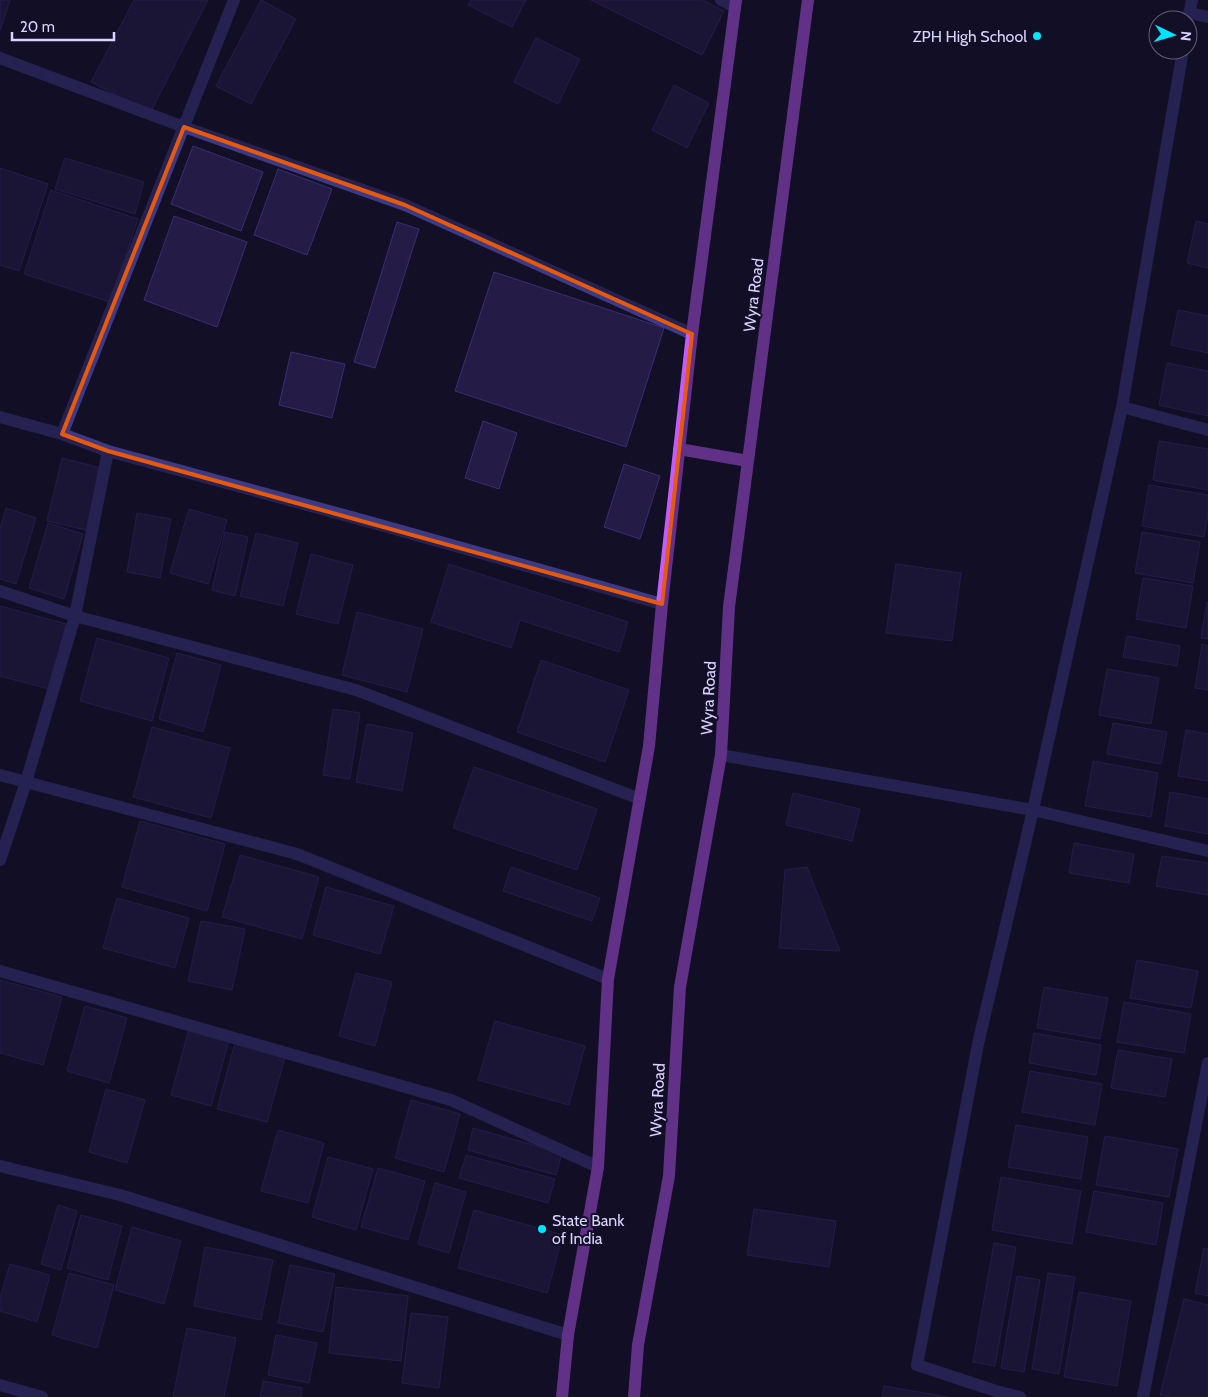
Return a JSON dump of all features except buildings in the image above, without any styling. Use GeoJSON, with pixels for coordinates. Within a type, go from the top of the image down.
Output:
{"type":"FeatureCollection","features":[{"type":"Feature","properties":{"kind":"main road","name":"Wyra Road"},"geometry":{"type":"LineString","coordinates":[[634,1397],[638,1345],[669,1176],[680,987],[721,755],[729,608],[808,0]]}},
{"type":"Feature","properties":{"kind":"main road"},"geometry":{"type":"LineString","coordinates":[[562,1397],[568,1335],[598,1167],[608,979],[649,746],[662,604],[692,334],[735,4]]}},
{"type":"Feature","properties":{"kind":"main road"},"geometry":{"type":"LineString","coordinates":[[680,448],[748,461]]}},
{"type":"Feature","properties":{"kind":"street"},"geometry":{"type":"LineString","coordinates":[[62,434],[234,0]]}},
{"type":"Feature","properties":{"kind":"street"},"geometry":{"type":"LineString","coordinates":[[721,0],[735,4]]}},
{"type":"Feature","properties":{"kind":"street"},"geometry":{"type":"LineString","coordinates":[[0,58],[184,127],[405,205],[692,334]]}},
{"type":"Feature","properties":{"kind":"street"},"geometry":{"type":"LineString","coordinates":[[1020,1397],[995,1394],[916,1365],[978,1044],[1033,810],[1122,407],[1181,60]]}},
{"type":"Feature","properties":{"kind":"street"},"geometry":{"type":"LineString","coordinates":[[1122,407],[1208,430]]}},
{"type":"Feature","properties":{"kind":"street"},"geometry":{"type":"LineString","coordinates":[[0,417],[62,434],[108,451],[662,604]]}},
{"type":"Feature","properties":{"kind":"street"},"geometry":{"type":"LineString","coordinates":[[0,860],[26,782],[75,616],[108,451]]}},
{"type":"Feature","properties":{"kind":"street"},"geometry":{"type":"LineString","coordinates":[[0,591],[75,616],[356,690],[640,799]]}},
{"type":"Feature","properties":{"kind":"street"},"geometry":{"type":"LineString","coordinates":[[721,755],[1033,810],[1208,851]]}},
{"type":"Feature","properties":{"kind":"street"},"geometry":{"type":"LineString","coordinates":[[0,775],[297,854],[608,979]]}},
{"type":"Feature","properties":{"kind":"street"},"geometry":{"type":"LineString","coordinates":[[0,971],[451,1100],[598,1167]]}},
{"type":"Feature","properties":{"kind":"street"},"geometry":{"type":"LineString","coordinates":[[1144,1397],[1208,1063]]}},
{"type":"Feature","properties":{"kind":"street"},"geometry":{"type":"LineString","coordinates":[[0,1166],[120,1195],[568,1335]]}},
{"type":"Feature","properties":{"kind":"street"},"geometry":{"type":"LineString","coordinates":[[0,1385],[42,1397]]}},
{"type":"Feature","properties":{"kind":"highlighted area"},"geometry":{"type":"Polygon","coordinates":[[[184,127],[405,205],[692,334],[662,604],[108,451],[62,434],[184,127]]]}},
{"type":"Feature","properties":{"kind":"place","name":"ZPH High School"},"geometry":{"type":"Point","coordinates":[1037,36]}},
{"type":"Feature","properties":{"kind":"place","name":"State Bank of India"},"geometry":{"type":"Point","coordinates":[542,1229]}}]}
